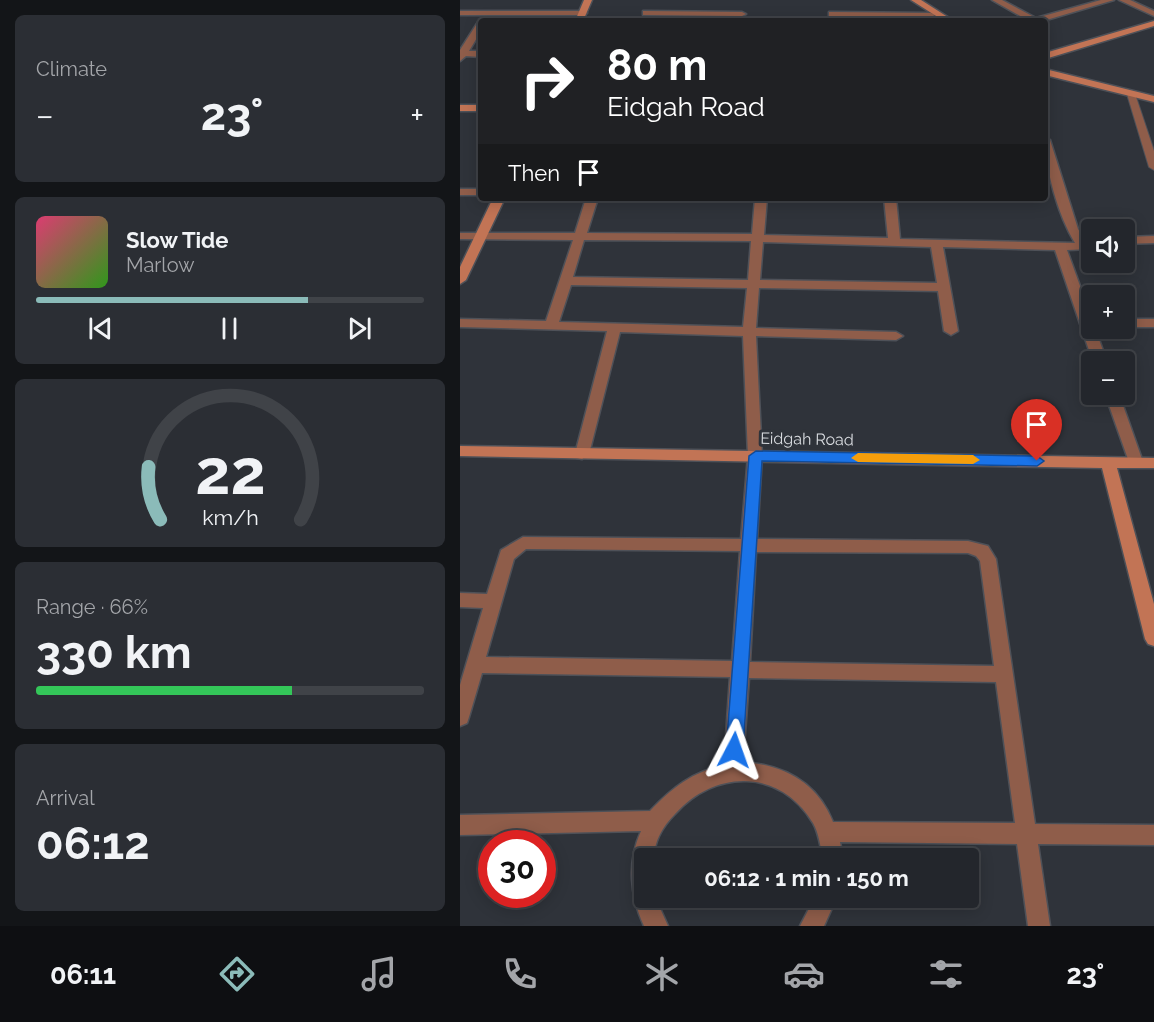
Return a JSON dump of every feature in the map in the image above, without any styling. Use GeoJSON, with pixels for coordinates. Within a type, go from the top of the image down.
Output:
{"type":"FeatureCollection","features":[{"type":"Feature","properties":{"kind":"street"},"geometry":{"type":"LineString","coordinates":[[485,18],[496,0]]}},
{"type":"Feature","properties":{"kind":"street"},"geometry":{"type":"LineString","coordinates":[[532,18],[581,17],[588,0]]}},
{"type":"Feature","properties":{"kind":"street"},"geometry":{"type":"LineString","coordinates":[[650,0],[645,17],[742,14]]}},
{"type":"Feature","properties":{"kind":"street"},"geometry":{"type":"LineString","coordinates":[[915,0],[933,16]]}},
{"type":"Feature","properties":{"kind":"street"},"geometry":{"type":"LineString","coordinates":[[996,0],[1029,18]]}},
{"type":"Feature","properties":{"kind":"street"},"geometry":{"type":"LineString","coordinates":[[1046,18],[1110,0]]}},
{"type":"Feature","properties":{"kind":"street"},"geometry":{"type":"LineString","coordinates":[[1123,0],[1153,14]]}},
{"type":"Feature","properties":{"kind":"street"},"geometry":{"type":"LineString","coordinates":[[460,13],[480,18]]}},
{"type":"Feature","properties":{"kind":"street"},"geometry":{"type":"LineString","coordinates":[[832,14],[933,16]]}},
{"type":"Feature","properties":{"kind":"street"},"geometry":{"type":"LineString","coordinates":[[1048,55],[1153,23]]}},
{"type":"Feature","properties":{"kind":"street"},"geometry":{"type":"LineString","coordinates":[[461,55],[478,28]]}},
{"type":"Feature","properties":{"kind":"street"},"geometry":{"type":"LineString","coordinates":[[461,55],[478,54]]}},
{"type":"Feature","properties":{"kind":"street"},"geometry":{"type":"LineString","coordinates":[[1048,73],[1153,99]]}},
{"type":"Feature","properties":{"kind":"street"},"geometry":{"type":"LineString","coordinates":[[460,108],[478,108]]}},
{"type":"Feature","properties":{"kind":"street"},"geometry":{"type":"LineString","coordinates":[[1048,150],[1072,229],[1081,239]]}},
{"type":"Feature","properties":{"kind":"street"},"geometry":{"type":"LineString","coordinates":[[460,192],[478,192]]}},
{"type":"Feature","properties":{"kind":"street"},"geometry":{"type":"LineString","coordinates":[[460,280],[498,201]]}},
{"type":"Feature","properties":{"kind":"street"},"geometry":{"type":"LineString","coordinates":[[552,324],[591,201]]}},
{"type":"Feature","properties":{"kind":"street"},"geometry":{"type":"LineString","coordinates":[[733,770],[756,456],[749,333],[761,201]]}},
{"type":"Feature","properties":{"kind":"street"},"geometry":{"type":"LineString","coordinates":[[890,201],[894,242]]}},
{"type":"Feature","properties":{"kind":"street"},"geometry":{"type":"LineString","coordinates":[[460,236],[757,238],[1060,248],[1081,246]]}},
{"type":"Feature","properties":{"kind":"street"},"geometry":{"type":"LineString","coordinates":[[1135,241],[1153,239]]}},
{"type":"Feature","properties":{"kind":"street"},"geometry":{"type":"LineString","coordinates":[[936,243],[951,332]]}},
{"type":"Feature","properties":{"kind":"street"},"geometry":{"type":"LineString","coordinates":[[1060,248],[1081,303]]}},
{"type":"Feature","properties":{"kind":"street"},"geometry":{"type":"LineString","coordinates":[[566,281],[752,286],[943,287]]}},
{"type":"Feature","properties":{"kind":"street"},"geometry":{"type":"LineString","coordinates":[[460,323],[896,336]]}},
{"type":"Feature","properties":{"kind":"street"},"geometry":{"type":"LineString","coordinates":[[1135,323],[1153,323]]}},
{"type":"Feature","properties":{"kind":"street"},"geometry":{"type":"LineString","coordinates":[[582,454],[615,326]]}},
{"type":"Feature","properties":{"kind":"street"},"geometry":{"type":"LineString","coordinates":[[1116,405],[1136,462]]}},
{"type":"Feature","properties":{"kind":"street","name":"Eidgah Road"},"geometry":{"type":"LineString","coordinates":[[460,452],[1153,463]]}},
{"type":"Feature","properties":{"kind":"street"},"geometry":{"type":"LineString","coordinates":[[1108,462],[1153,639]]}},
{"type":"Feature","properties":{"kind":"street"},"geometry":{"type":"LineString","coordinates":[[460,717],[507,555],[523,543],[968,547],[982,551],[988,559],[1039,926]]}},
{"type":"Feature","properties":{"kind":"street"},"geometry":{"type":"LineString","coordinates":[[460,600],[494,601]]}},
{"type":"Feature","properties":{"kind":"street"},"geometry":{"type":"LineString","coordinates":[[475,665],[1004,674]]}},
{"type":"Feature","properties":{"kind":"street"},"geometry":{"type":"LineString","coordinates":[[656,926],[644,898],[640,872],[644,846],[654,822],[669,802],[688,786],[710,776],[733,770],[753,771],[791,784],[819,813],[828,832],[831,848]]}},
{"type":"Feature","properties":{"kind":"street"},"geometry":{"type":"LineString","coordinates":[[460,825],[654,822]]}},
{"type":"Feature","properties":{"kind":"street"},"geometry":{"type":"LineString","coordinates":[[828,832],[1153,835]]}},
{"type":"Feature","properties":{"kind":"street"},"geometry":{"type":"LineString","coordinates":[[811,926],[822,908]]}},
{"type":"Feature","properties":{"kind":"lane"},"geometry":{"type":"LineString","coordinates":[[1131,94],[1153,167]]}},
{"type":"Feature","properties":{"kind":"slow traffic"},"geometry":{"type":"LineString","coordinates":[[858,458],[973,460]]}},
{"type":"Feature","properties":{"kind":"route"},"geometry":{"type":"LineString","coordinates":[[734,750],[756,456],[1037,461]]}}]}
